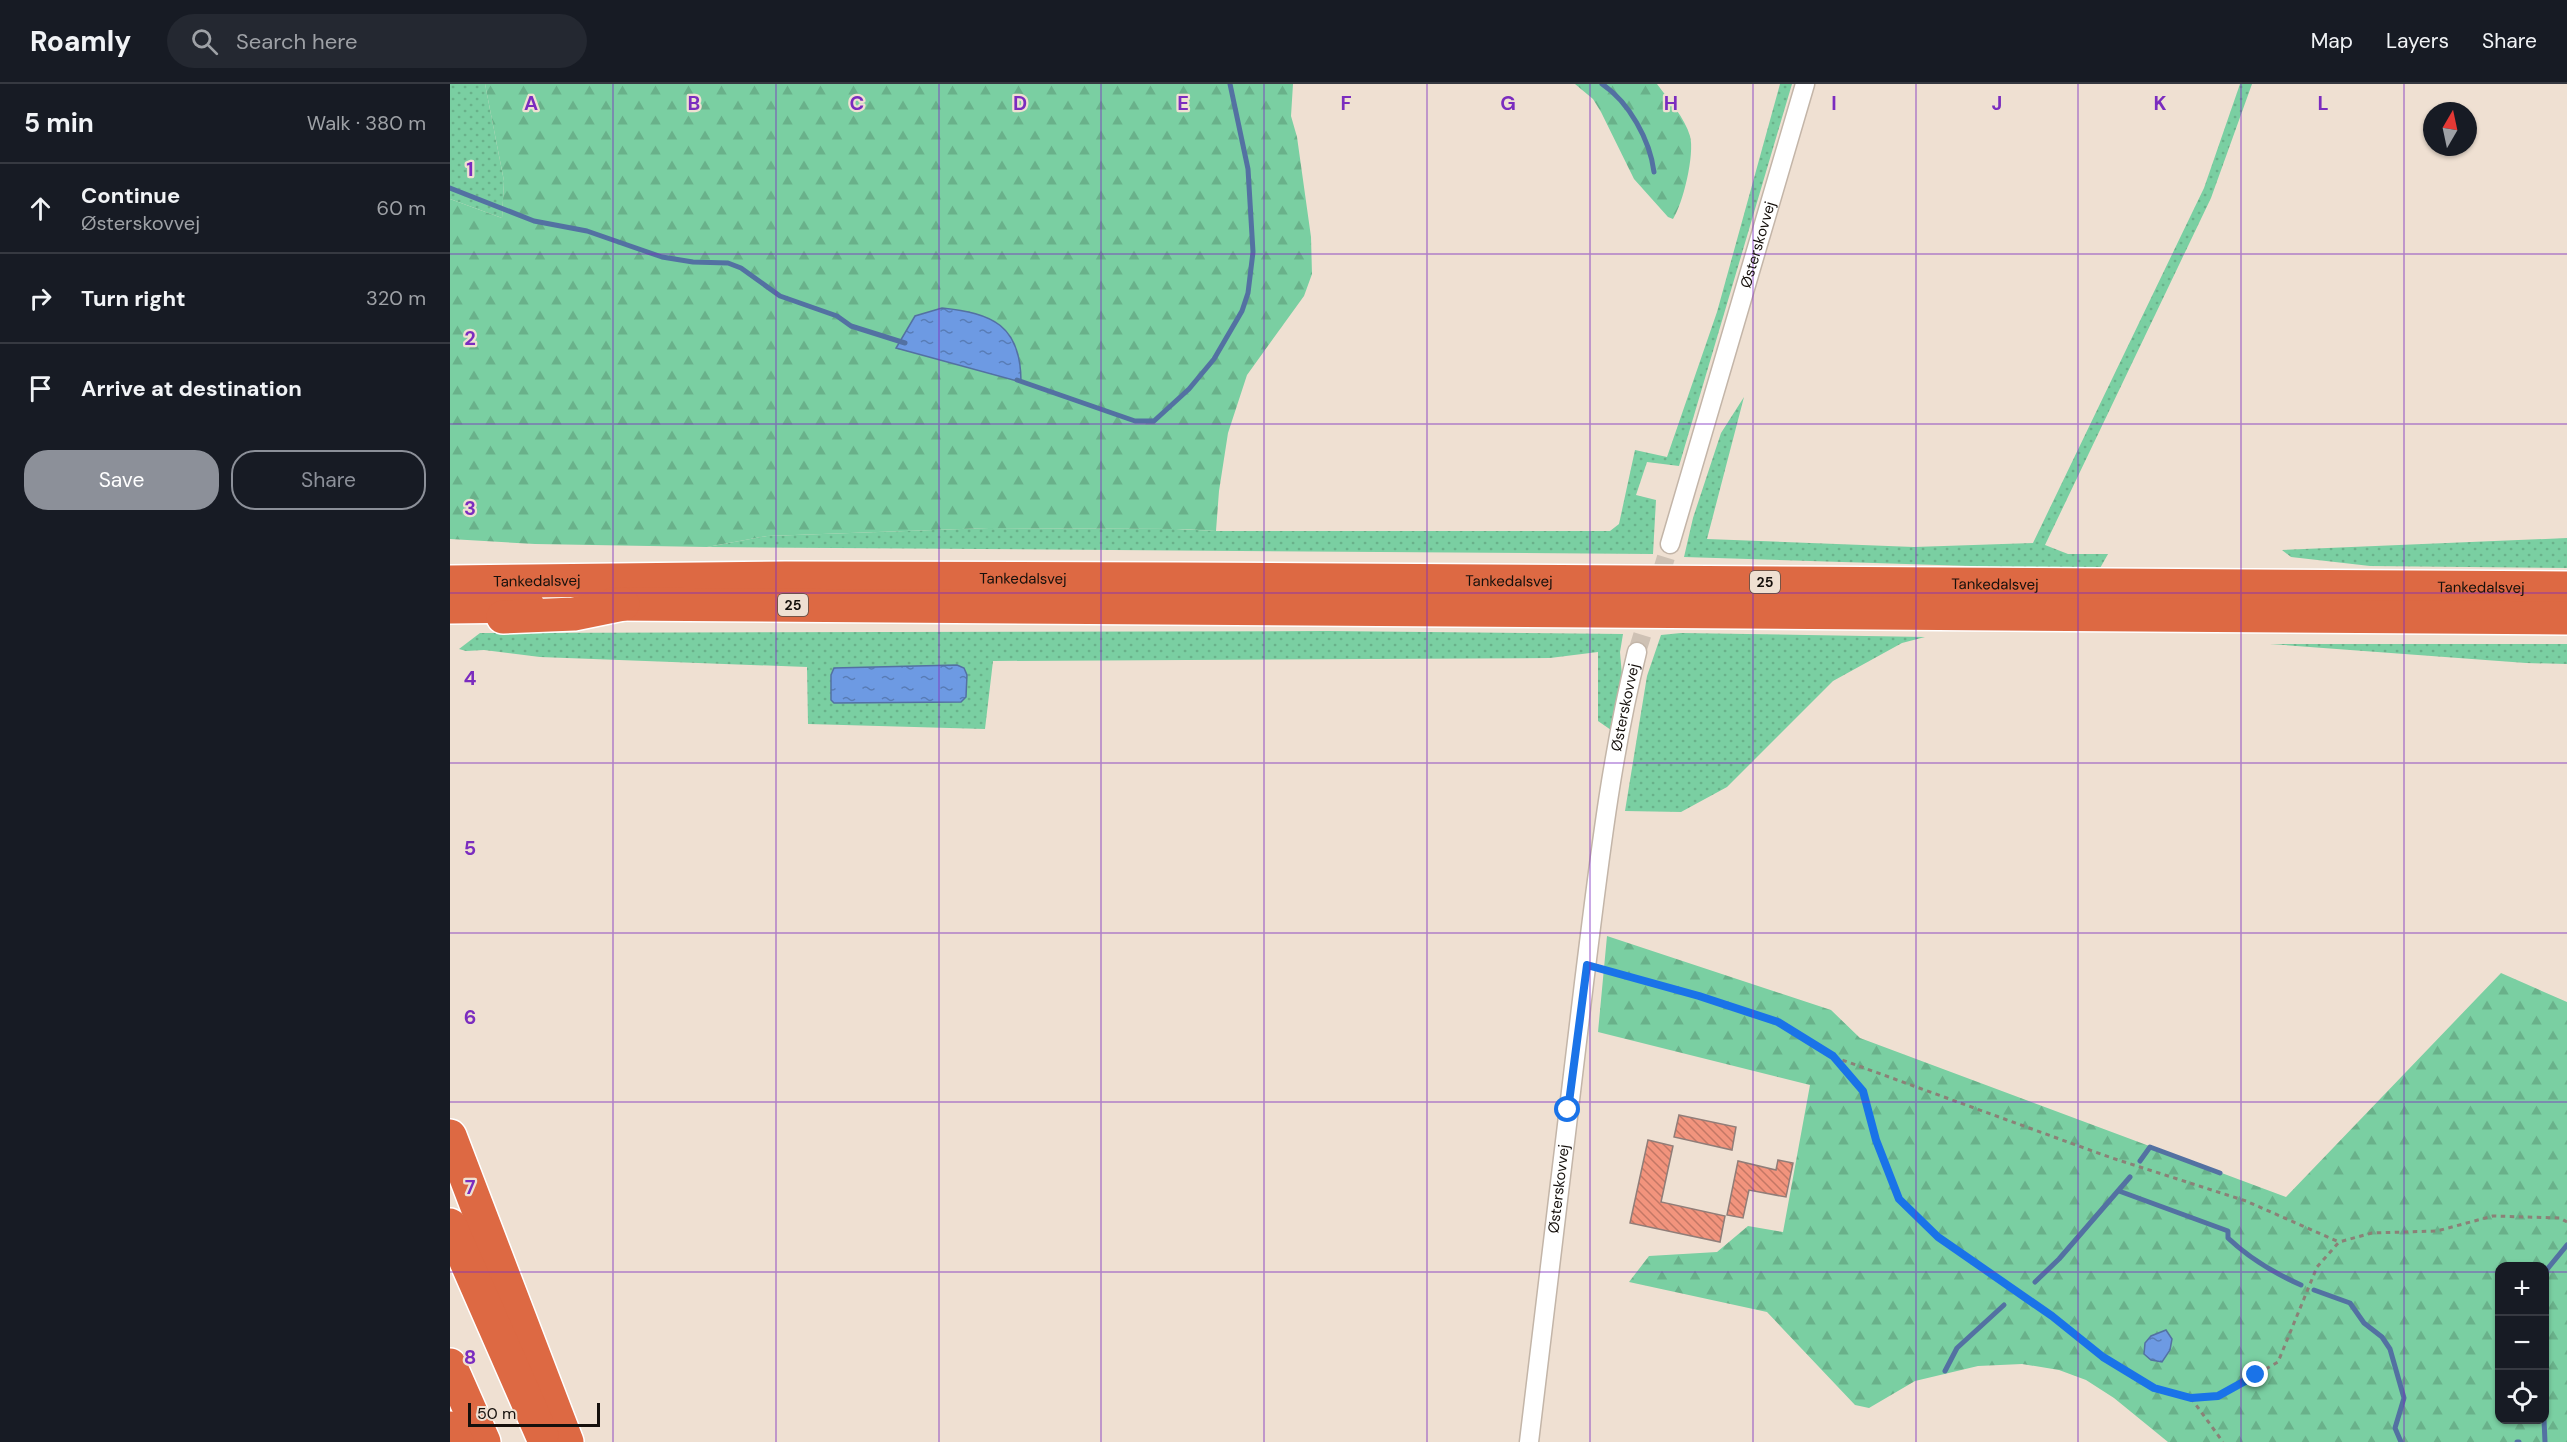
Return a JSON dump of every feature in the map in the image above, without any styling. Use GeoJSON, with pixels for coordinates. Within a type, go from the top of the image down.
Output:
{"type":"FeatureCollection","features":[{"type":"Feature","properties":{"kind":"highway"},"geometry":{"type":"LineString","coordinates":[[450,568],[553,570],[621,593]]}},
{"type":"Feature","properties":{"kind":"highway","name":"Tankedalsvej"},"geometry":{"type":"LineString","coordinates":[[450,607],[785,578],[2567,588]]}},
{"type":"Feature","properties":{"kind":"highway","name":"Tankedalsvej"},"geometry":{"type":"LineString","coordinates":[[450,582],[621,593],[2567,618]]}},
{"type":"Feature","properties":{"kind":"highway"},"geometry":{"type":"LineString","coordinates":[[450,619],[551,616],[621,593]]}},
{"type":"Feature","properties":{"kind":"highway"},"geometry":{"type":"LineString","coordinates":[[450,1136],[567,1442]]}},
{"type":"Feature","properties":{"kind":"highway"},"geometry":{"type":"LineString","coordinates":[[450,1225],[545,1442]]}},
{"type":"Feature","properties":{"kind":"highway"},"geometry":{"type":"LineString","coordinates":[[450,1365],[484,1442]]}},
{"type":"Feature","properties":{"kind":"highway"},"geometry":{"type":"LineString","coordinates":[[450,1428],[457,1442]]}},
{"type":"Feature","properties":{"kind":"street","name":"Østerskovvej"},"geometry":{"type":"LineString","coordinates":[[1670,544],[1805,84]]}},
{"type":"Feature","properties":{"kind":"street","name":"Østerskovvej"},"geometry":{"type":"LineString","coordinates":[[1529,1442],[1587,965],[1622,713],[1637,652]]}},
{"type":"Feature","properties":{"kind":"path"},"geometry":{"type":"LineString","coordinates":[[1587,965],[1699,996],[1778,1022],[1833,1056],[2109,1156],[2246,1201],[2339,1242]]}},
{"type":"Feature","properties":{"kind":"path"},"geometry":{"type":"LineString","coordinates":[[1833,1056],[1863,1091],[1876,1140],[1899,1199],[1938,1237],[2052,1316],[2103,1357],[2154,1388],[2191,1398],[2218,1396],[2278,1362],[2317,1267],[2339,1242],[2372,1233],[2437,1231],[2493,1216],[2560,1218],[2567,1222]]}},
{"type":"Feature","properties":{"kind":"path"},"geometry":{"type":"LineString","coordinates":[[2191,1398],[2223,1442]]}},
{"type":"Feature","properties":{"kind":"green space"},"geometry":{"type":"Polygon","coordinates":[[[450,84],[485,84],[504,181],[502,218],[450,199],[450,84]]]}},
{"type":"Feature","properties":{"kind":"green space"},"geometry":{"type":"Polygon","coordinates":[[[485,84],[1293,84],[1291,116],[1297,137],[1311,237],[1312,274],[1304,296],[1247,375],[1228,433],[1219,491],[1216,531],[989,528],[767,536],[707,547],[535,544],[450,539],[450,199],[502,218],[504,181],[485,84]]]}},
{"type":"Feature","properties":{"kind":"green space"},"geometry":{"type":"Polygon","coordinates":[[[1575,84],[1657,84],[1676,109],[1690,136],[1691,154],[1684,191],[1673,219],[1668,217],[1634,179],[1593,99],[1575,84]]]}},
{"type":"Feature","properties":{"kind":"green space"},"geometry":{"type":"Polygon","coordinates":[[[1780,84],[1792,84],[1679,466],[1647,462],[1636,495],[1656,500],[1653,554],[707,547],[767,536],[989,528],[1216,531],[1610,531],[1619,524],[1635,450],[1667,457],[1717,312],[1780,84]]]}},
{"type":"Feature","properties":{"kind":"green space"},"geometry":{"type":"Polygon","coordinates":[[[2240,84],[2252,84],[2211,198],[2045,545],[2068,554],[2108,554],[2099,570],[1684,557],[1693,518],[1721,433],[1744,397],[1707,539],[1914,547],[2033,543],[2204,188],[2240,84]]]}},
{"type":"Feature","properties":{"kind":"green space"},"geometry":{"type":"Polygon","coordinates":[[[2567,538],[2567,568],[2370,566],[2291,557],[2282,550],[2567,538]]]}},
{"type":"Feature","properties":{"kind":"green space"},"geometry":{"type":"Polygon","coordinates":[[[1327,631],[1623,634],[1620,652],[1622,676],[1611,730],[1598,721],[1598,652],[1550,658],[993,661],[985,729],[808,724],[807,667],[540,657],[459,649],[480,633],[1327,631]]]}},
{"type":"Feature","properties":{"kind":"green space"},"geometry":{"type":"Polygon","coordinates":[[[1681,633],[1925,637],[1902,643],[1833,681],[1727,787],[1681,812],[1625,811],[1647,676],[1661,635],[1681,633]]]}},
{"type":"Feature","properties":{"kind":"green space"},"geometry":{"type":"Polygon","coordinates":[[[2270,644],[2567,644],[2567,664],[2526,663],[2270,644]]]}},
{"type":"Feature","properties":{"kind":"green space"},"geometry":{"type":"Polygon","coordinates":[[[1607,936],[1831,1010],[1860,1038],[2286,1197],[2501,973],[2567,1002],[2567,1442],[2168,1442],[2114,1398],[2086,1380],[2059,1370],[2022,1364],[1978,1366],[1915,1381],[1869,1408],[1855,1405],[1767,1312],[1629,1282],[1649,1256],[1717,1252],[1748,1226],[1783,1232],[1810,1085],[1598,1032],[1607,936]]]}},
{"type":"Feature","properties":{"kind":"water"},"geometry":{"type":"Polygon","coordinates":[[[942,308],[975,314],[1000,326],[1016,347],[1021,382],[896,348],[915,316],[942,308]]]}},
{"type":"Feature","properties":{"kind":"water"},"geometry":{"type":"Polygon","coordinates":[[[957,665],[964,668],[967,675],[966,697],[961,702],[834,703],[831,700],[831,675],[834,668],[957,665]]]}},
{"type":"Feature","properties":{"kind":"water"},"geometry":{"type":"Polygon","coordinates":[[[2166,1330],[2172,1339],[2170,1350],[2162,1362],[2151,1360],[2144,1354],[2145,1343],[2151,1336],[2166,1330]]]}},
{"type":"Feature","properties":{"kind":"building"},"geometry":{"type":"Polygon","coordinates":[[[1679,1115],[1736,1127],[1732,1150],[1674,1137],[1679,1115]]]}},
{"type":"Feature","properties":{"kind":"building"},"geometry":{"type":"Polygon","coordinates":[[[1648,1140],[1673,1146],[1661,1202],[1725,1216],[1720,1242],[1630,1223],[1648,1140]]]}},
{"type":"Feature","properties":{"kind":"building"},"geometry":{"type":"Polygon","coordinates":[[[1778,1160],[1793,1163],[1786,1197],[1749,1190],[1743,1218],[1727,1215],[1738,1161],[1776,1170],[1778,1160]]]}},
{"type":"Feature","properties":{"kind":"waterway"},"geometry":{"type":"LineString","coordinates":[[1017,380],[1135,421],[1154,421],[1189,389],[1214,359],[1242,311],[1248,293],[1253,252],[1248,169],[1230,84]]}},
{"type":"Feature","properties":{"kind":"waterway"},"geometry":{"type":"LineString","coordinates":[[1602,84],[1621,101],[1637,123],[1648,147],[1654,172]]}},
{"type":"Feature","properties":{"kind":"waterway"},"geometry":{"type":"LineString","coordinates":[[450,188],[534,221],[587,231],[662,257],[693,262],[728,263],[741,268],[780,296],[837,316],[851,326],[905,343]]}},
{"type":"Feature","properties":{"kind":"waterway"},"geometry":{"type":"LineString","coordinates":[[2140,1161],[2150,1147],[2220,1173]]}},
{"type":"Feature","properties":{"kind":"waterway"},"geometry":{"type":"LineString","coordinates":[[2035,1282],[2059,1259],[2130,1177]]}},
{"type":"Feature","properties":{"kind":"waterway"},"geometry":{"type":"LineString","coordinates":[[2119,1191],[2228,1231],[2228,1238],[2244,1252],[2301,1285]]}},
{"type":"Feature","properties":{"kind":"waterway"},"geometry":{"type":"LineString","coordinates":[[2549,1267],[2567,1245]]}},
{"type":"Feature","properties":{"kind":"waterway"},"geometry":{"type":"LineString","coordinates":[[2314,1290],[2350,1303],[2364,1323],[2382,1337],[2390,1349],[2404,1398],[2395,1428],[2401,1442]]}},
{"type":"Feature","properties":{"kind":"waterway"},"geometry":{"type":"LineString","coordinates":[[1945,1371],[1957,1348],[2004,1305]]}},
{"type":"Feature","properties":{"kind":"waterway"},"geometry":{"type":"LineString","coordinates":[[2544,1424],[2545,1442]]}},
{"type":"Feature","properties":{"kind":"tunnel"},"geometry":{"type":"LineString","coordinates":[[1637,652],[1670,544]]}},
{"type":"Feature","properties":{"kind":"route"},"geometry":{"type":"LineString","coordinates":[[1568,1110],[1587,965],[1699,996],[1778,1022],[1833,1056],[1863,1091],[1876,1140],[1899,1199],[1938,1237],[2052,1316],[2103,1357],[2154,1388],[2191,1398],[2218,1396],[2256,1375]]}}]}
